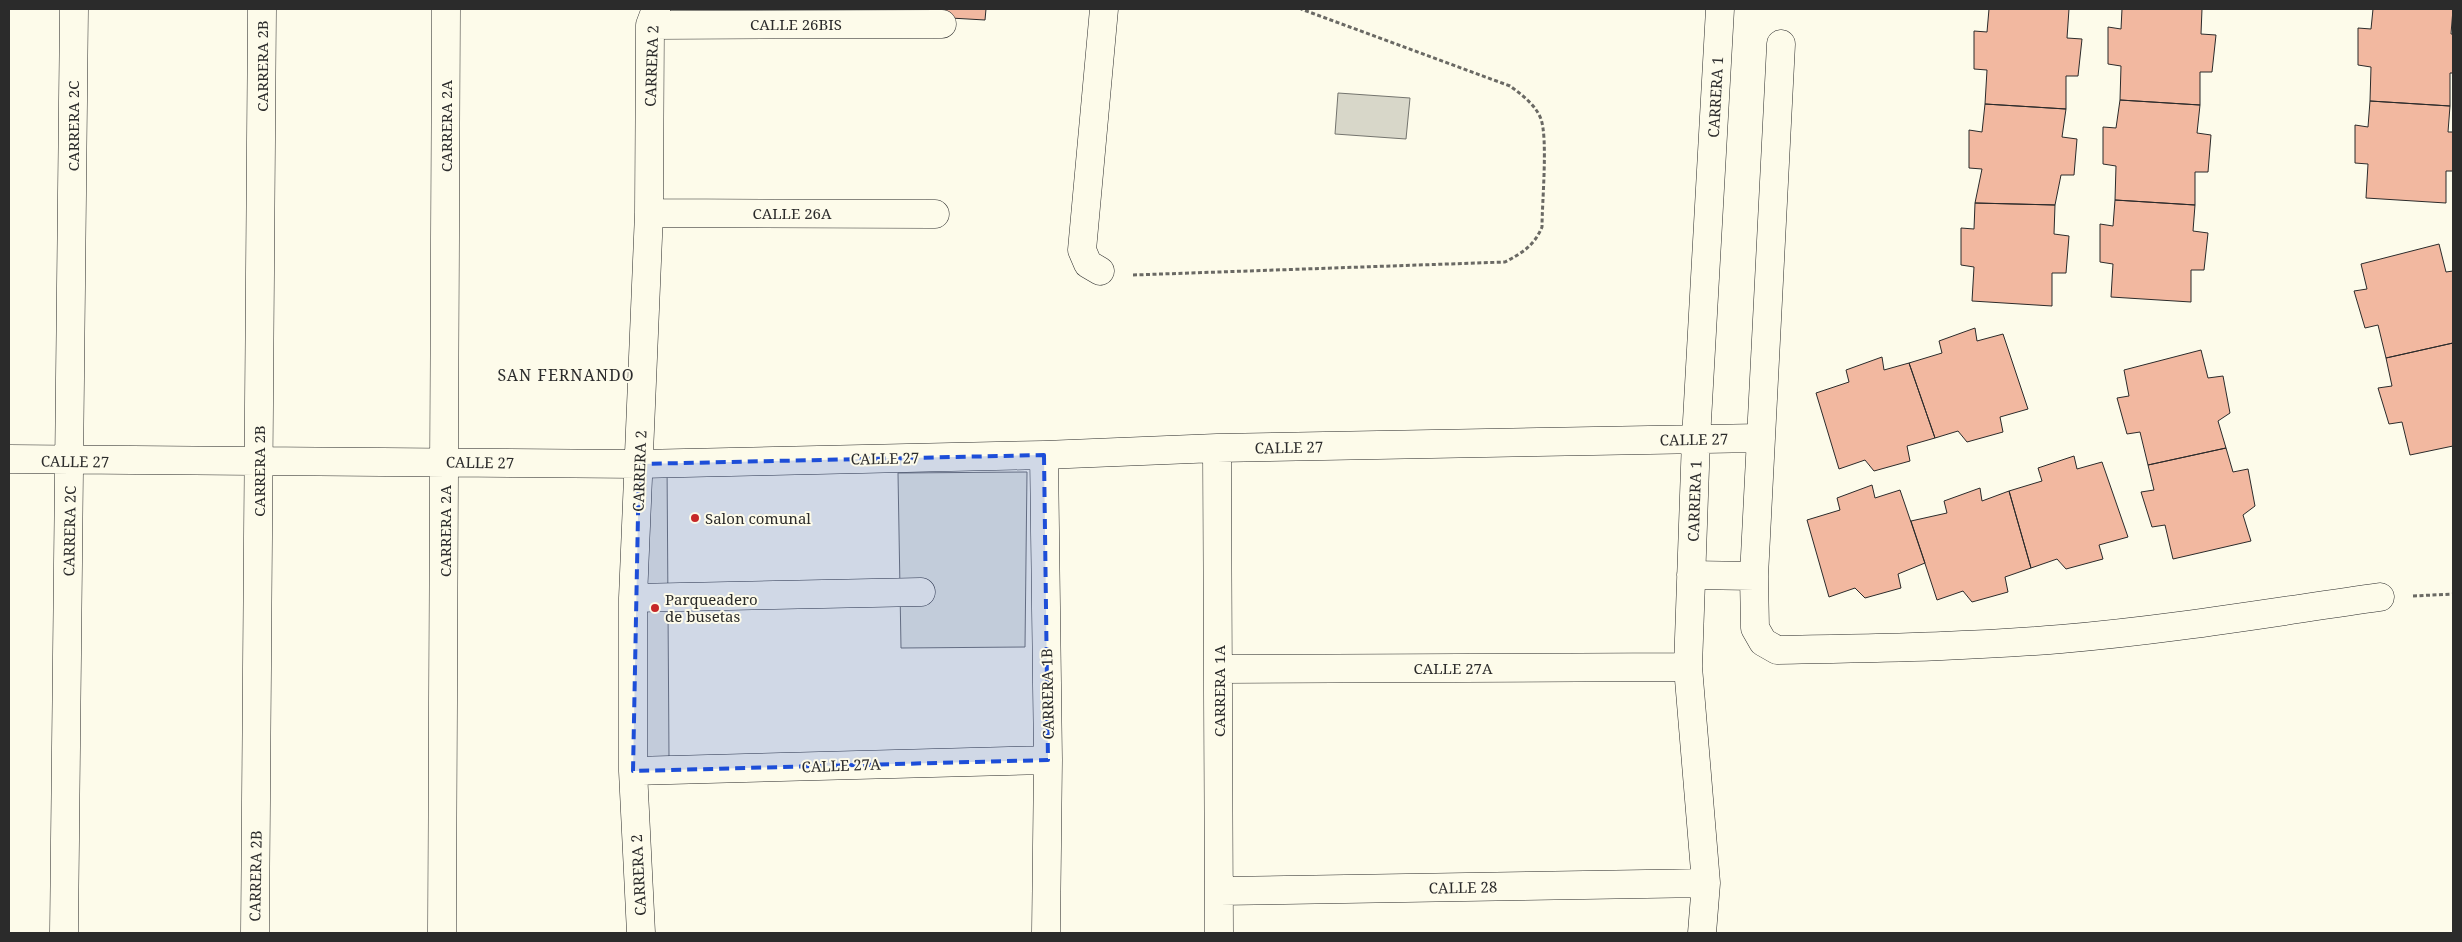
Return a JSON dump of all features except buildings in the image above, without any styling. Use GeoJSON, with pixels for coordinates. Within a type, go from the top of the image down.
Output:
{"type":"FeatureCollection","features":[{"type":"Feature","properties":{"kind":"street","name":"CARRERA 2C"},"geometry":{"type":"LineString","coordinates":[[64,933],[74,9]]}},
{"type":"Feature","properties":{"kind":"street","name":"CARRERA 2B"},"geometry":{"type":"LineString","coordinates":[[255,933],[262,9]]}},
{"type":"Feature","properties":{"kind":"street","name":"CARRERA 2A"},"geometry":{"type":"LineString","coordinates":[[442,933],[446,461],[446,9]]}},
{"type":"Feature","properties":{"kind":"street"},"geometry":{"type":"LineString","coordinates":[[1100,271],[1088,264],[1082,250],[1104,9]]}},
{"type":"Feature","properties":{"kind":"street","name":"CARRERA 1"},"geometry":{"type":"LineString","coordinates":[[1702,933],[1706,883],[1688,667],[1696,439],[1720,9]]}},
{"type":"Feature","properties":{"kind":"street","name":"CALLE 26BIS"},"geometry":{"type":"LineString","coordinates":[[653,17],[942,24]]}},
{"type":"Feature","properties":{"kind":"street","name":"CARRERA 2"},"geometry":{"type":"LineString","coordinates":[[641,933],[633,771],[633,598],[648,213],[653,17]]}},
{"type":"Feature","properties":{"kind":"street"},"geometry":{"type":"LineString","coordinates":[[1781,44],[1754,576],[1755,628],[1763,642],[1777,650],[1942,647],[2062,639],[2144,630],[2380,597]]}},
{"type":"Feature","properties":{"kind":"street","name":"CALLE 26A"},"geometry":{"type":"LineString","coordinates":[[648,213],[934,214]]}},
{"type":"Feature","properties":{"kind":"street","name":"CALLE 27"},"geometry":{"type":"LineString","coordinates":[[9,459],[259,463],[446,461],[639,464],[1044,455],[1217,448],[1760,438]]}},
{"type":"Feature","properties":{"kind":"street","name":"CARRERA 1A"},"geometry":{"type":"LineString","coordinates":[[1217,448],[1219,933]]}},
{"type":"Feature","properties":{"kind":"street","name":"CARRERA 1B"},"geometry":{"type":"LineString","coordinates":[[1044,455],[1048,760],[1046,933]]}},
{"type":"Feature","properties":{"kind":"street"},"geometry":{"type":"LineString","coordinates":[[1691,575],[1754,576]]}},
{"type":"Feature","properties":{"kind":"street"},"geometry":{"type":"LineString","coordinates":[[633,598],[921,592]]}},
{"type":"Feature","properties":{"kind":"street","name":"CALLE 27A"},"geometry":{"type":"LineString","coordinates":[[1219,669],[1688,667]]}},
{"type":"Feature","properties":{"kind":"street","name":"CALLE 27A"},"geometry":{"type":"LineString","coordinates":[[633,771],[1048,760]]}},
{"type":"Feature","properties":{"kind":"street","name":"CALLE 28"},"geometry":{"type":"LineString","coordinates":[[1220,891],[1706,883]]}},
{"type":"Feature","properties":{"kind":"path"},"geometry":{"type":"LineString","coordinates":[[1100,271],[1113,275],[1505,262],[1530,247],[1536,240],[1542,227],[1544,134],[1540,119],[1528,100],[1510,86],[1301,9]]}},
{"type":"Feature","properties":{"kind":"path"},"geometry":{"type":"LineString","coordinates":[[2380,597],[2453,594]]}},
{"type":"Feature","properties":{"kind":"highlighted area"},"geometry":{"type":"Polygon","coordinates":[[[1044,455],[1048,760],[633,771],[639,464],[1044,455]]]}},
{"type":"Feature","properties":{"kind":"shaded area"},"geometry":{"type":"Polygon","coordinates":[[[1338,93],[1410,98],[1406,139],[1335,134],[1338,93]]]}},
{"type":"Feature","properties":{"kind":"shaded area","name":"Parqueadero de busetas"},"geometry":{"type":"Polygon","coordinates":[[[642,460],[667,460],[669,757],[640,757],[642,460]]]}},
{"type":"Feature","properties":{"kind":"shaded area"},"geometry":{"type":"Polygon","coordinates":[[[1027,472],[1025,647],[901,648],[898,473],[1027,472]]]}},
{"type":"Feature","properties":{"kind":"place","name":"Salon comunal"},"geometry":{"type":"Point","coordinates":[695,518]}},
{"type":"Feature","properties":{"kind":"place","name":"Parqueadero de busetas"},"geometry":{"type":"Point","coordinates":[655,608]}},
{"type":"Feature","properties":{"kind":"district","name":"SAN FERNANDO"},"geometry":{"type":"Point","coordinates":[566,375]}}]}
